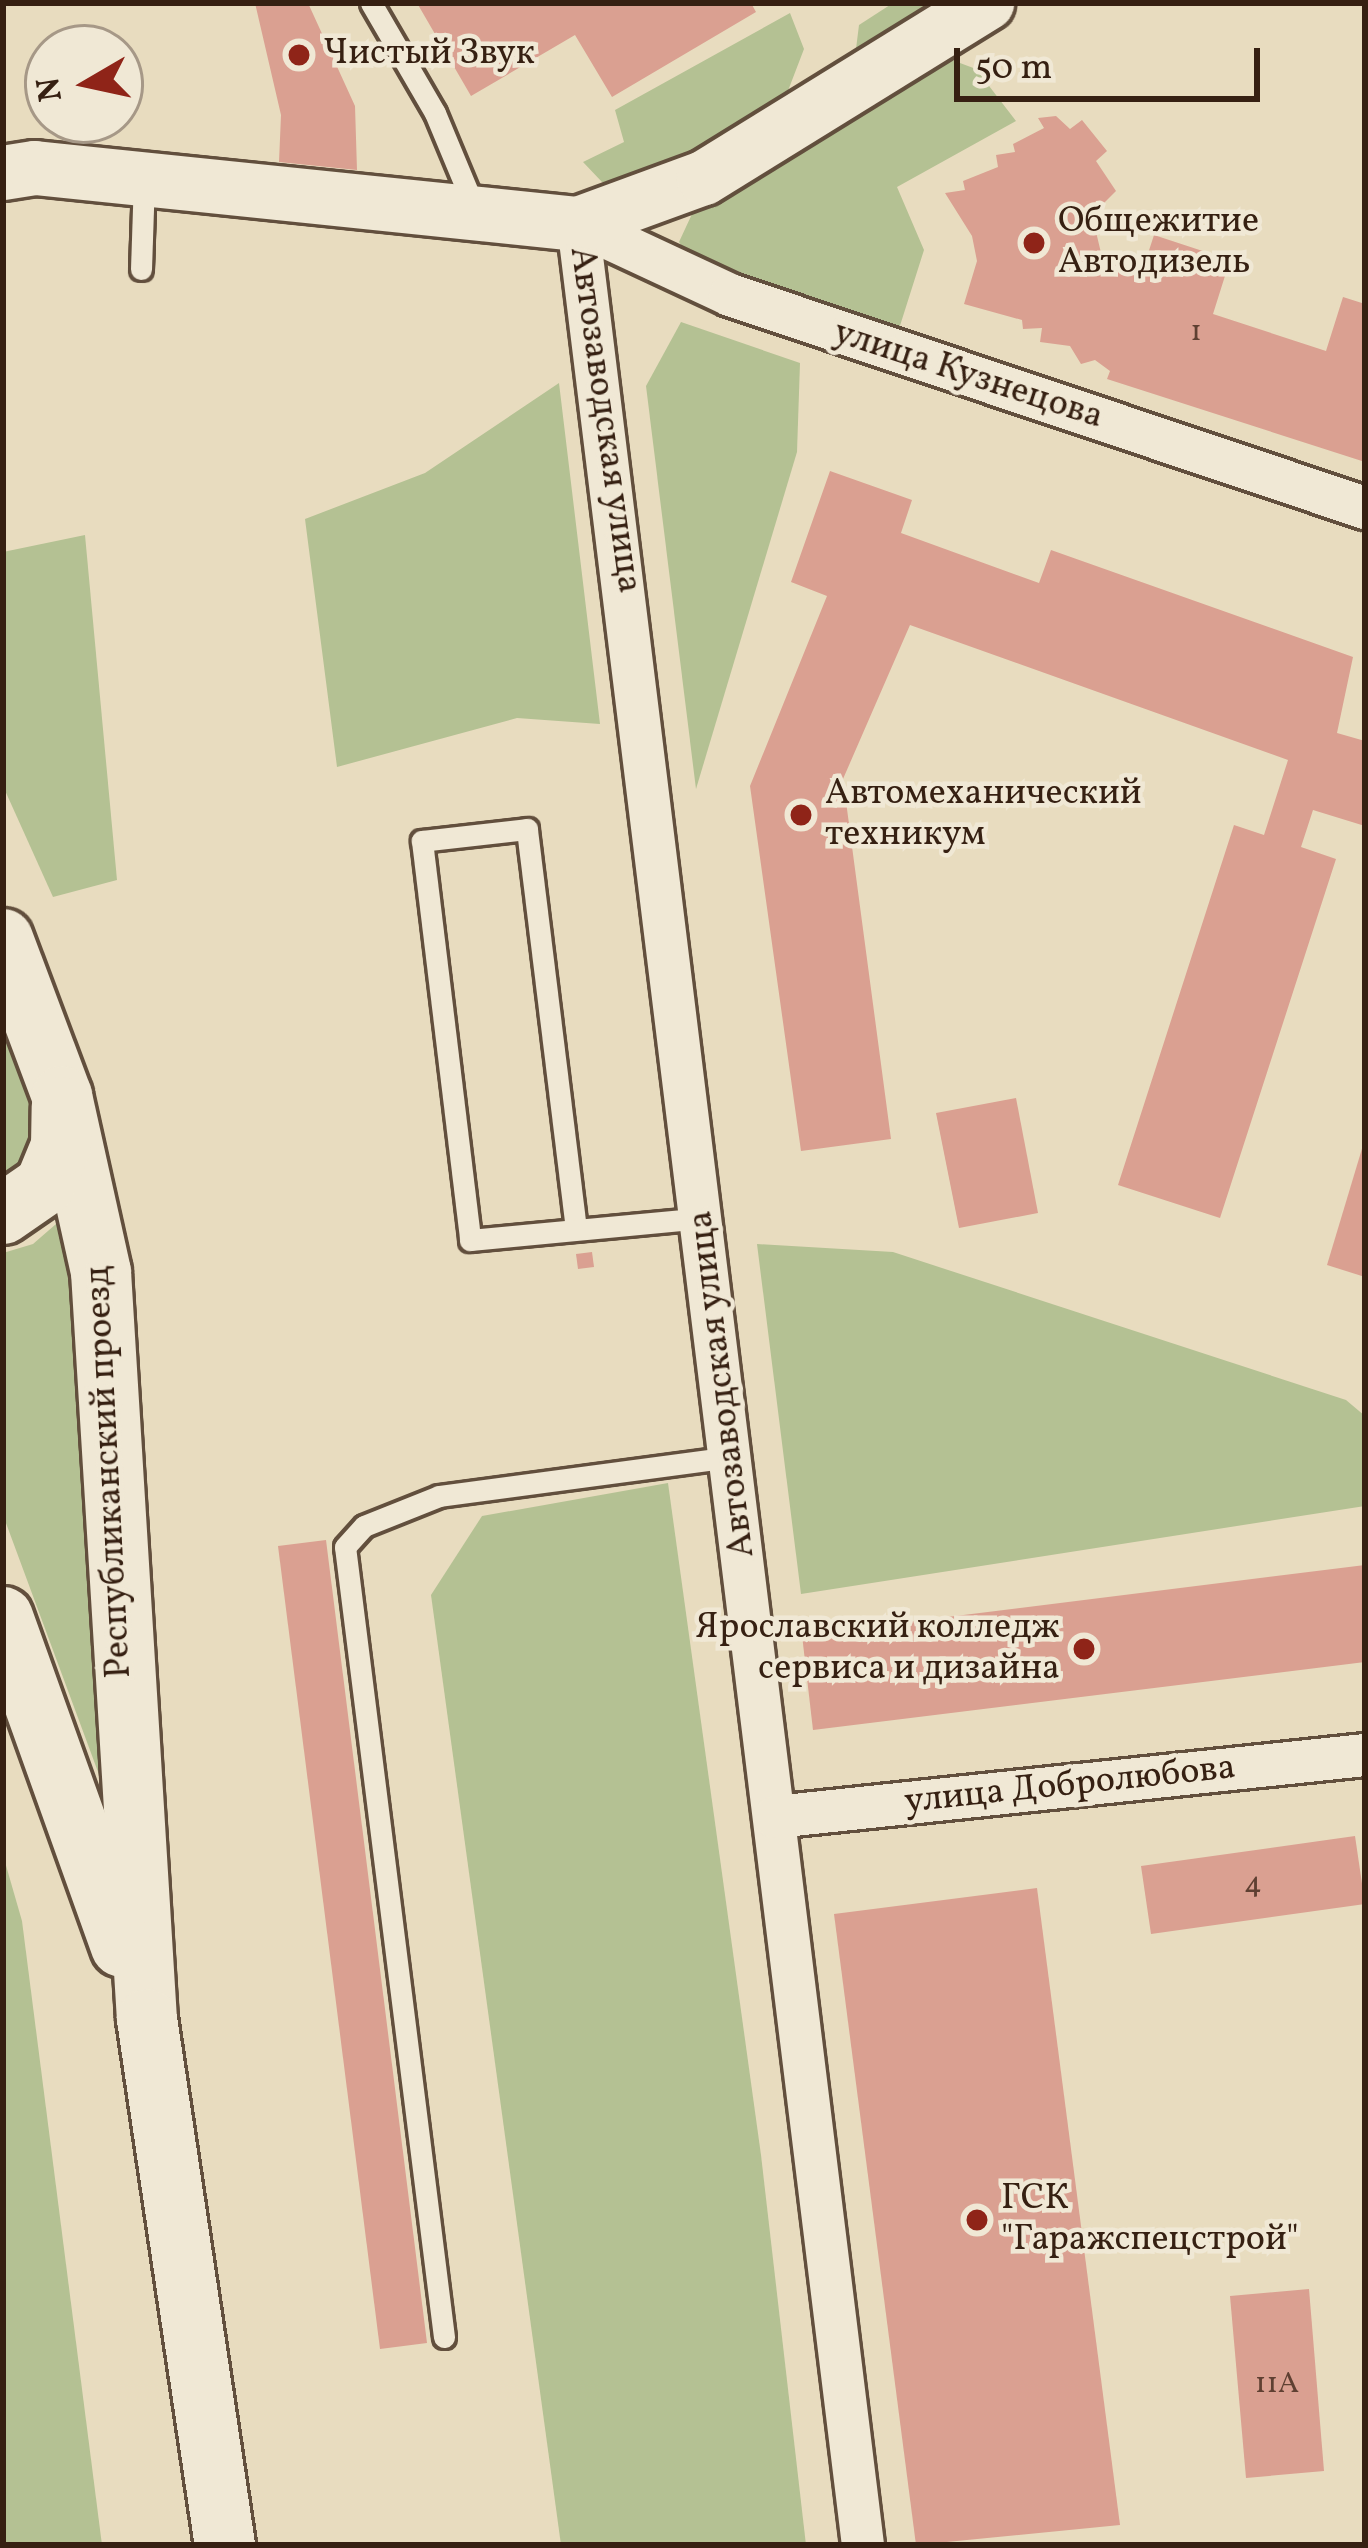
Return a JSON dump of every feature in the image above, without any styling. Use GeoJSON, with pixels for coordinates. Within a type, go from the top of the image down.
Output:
{"type":"FeatureCollection","features":[{"type":"Feature","properties":{"kind":"main road","name":"Республиканский проезд"},"geometry":{"type":"LineString","coordinates":[[3,939],[62,1096],[86,1186],[109,1353],[147,2019],[225,2545]]}},
{"type":"Feature","properties":{"kind":"main road"},"geometry":{"type":"LineString","coordinates":[[3,1214],[45,1185],[61,1145],[62,1096]]}},
{"type":"Feature","properties":{"kind":"main road","name":"Республиканский проезд"},"geometry":{"type":"LineString","coordinates":[[3,1617],[147,2019]]}},
{"type":"Feature","properties":{"kind":"street"},"geometry":{"type":"LineString","coordinates":[[14,165],[578,224],[704,178],[987,3]]}},
{"type":"Feature","properties":{"kind":"street","name":"улица Кузнецова"},"geometry":{"type":"LineString","coordinates":[[578,224],[730,295],[1365,508]]}},
{"type":"Feature","properties":{"kind":"street","name":"Автозаводская улица"},"geometry":{"type":"LineString","coordinates":[[578,224],[863,2545]]}},
{"type":"Feature","properties":{"kind":"street","name":"улица Добролюбова"},"geometry":{"type":"LineString","coordinates":[[775,1817],[1365,1755]]}},
{"type":"Feature","properties":{"kind":"lane"},"geometry":{"type":"LineString","coordinates":[[371,3],[435,112],[477,215]]}},
{"type":"Feature","properties":{"kind":"lane"},"geometry":{"type":"LineString","coordinates":[[141,268],[143,180]]}},
{"type":"Feature","properties":{"kind":"lane"},"geometry":{"type":"LineString","coordinates":[[576,1229],[527,829],[422,841],[470,1240],[703,1218]]}},
{"type":"Feature","properties":{"kind":"lane"},"geometry":{"type":"LineString","coordinates":[[444,2337],[345,1547],[364,1526],[439,1496],[732,1457]]}},
{"type":"Feature","properties":{"kind":"green space"},"geometry":{"type":"Polygon","coordinates":[[[893,3],[934,3],[855,57],[859,25],[893,3]]]}},
{"type":"Feature","properties":{"kind":"green space"},"geometry":{"type":"Polygon","coordinates":[[[790,13],[804,49],[786,96],[640,182],[602,182],[583,162],[624,142],[615,110],[790,13]]]}},
{"type":"Feature","properties":{"kind":"green space"},"geometry":{"type":"Polygon","coordinates":[[[952,60],[976,69],[1016,121],[897,187],[924,250],[898,332],[690,258],[679,242],[692,214],[952,60]]]}},
{"type":"Feature","properties":{"kind":"green space"},"geometry":{"type":"Polygon","coordinates":[[[681,322],[800,363],[797,452],[696,789],[646,386],[681,322]]]}},
{"type":"Feature","properties":{"kind":"green space"},"geometry":{"type":"Polygon","coordinates":[[[559,383],[600,724],[517,718],[337,767],[305,519],[425,473],[559,383]]]}},
{"type":"Feature","properties":{"kind":"green space"},"geometry":{"type":"Polygon","coordinates":[[[85,535],[117,880],[53,897],[3,786],[3,552],[85,535]]]}},
{"type":"Feature","properties":{"kind":"green space"},"geometry":{"type":"Polygon","coordinates":[[[3,1002],[46,1140],[3,1189],[3,1002]]]}},
{"type":"Feature","properties":{"kind":"green space"},"geometry":{"type":"Polygon","coordinates":[[[71,1211],[82,1267],[101,1780],[3,1515],[3,1253],[33,1244],[71,1211]]]}},
{"type":"Feature","properties":{"kind":"green space"},"geometry":{"type":"Polygon","coordinates":[[[757,1244],[893,1252],[1346,1400],[1365,1416],[1365,1506],[801,1594],[757,1244]]]}},
{"type":"Feature","properties":{"kind":"green space"},"geometry":{"type":"Polygon","coordinates":[[[668,1483],[761,2155],[806,2545],[561,2545],[431,1595],[482,1516],[668,1483]]]}},
{"type":"Feature","properties":{"kind":"green space"},"geometry":{"type":"Polygon","coordinates":[[[3,1855],[22,1921],[102,2545],[3,2545],[3,1855]]]}},
{"type":"Feature","properties":{"kind":"building","name":"Чистый Звук"},"geometry":{"type":"Polygon","coordinates":[[[255,3],[308,3],[355,106],[357,170],[279,162],[281,115],[255,3]]]}},
{"type":"Feature","properties":{"kind":"building"},"geometry":{"type":"Polygon","coordinates":[[[417,3],[751,3],[756,12],[612,97],[575,35],[471,96],[417,3]]]}},
{"type":"Feature","properties":{"kind":"building"},"geometry":{"type":"Polygon","coordinates":[[[1056,116],[1070,129],[1082,120],[1107,151],[1096,161],[1116,191],[1092,215],[1102,257],[1141,275],[1154,235],[1230,260],[1213,314],[1326,351],[1343,297],[1365,304],[1365,462],[1107,379],[1110,371],[1095,360],[1081,364],[1070,346],[1040,342],[1042,328],[1023,329],[1022,320],[964,304],[977,261],[972,236],[945,193],[965,190],[963,181],[998,167],[996,155],[1015,152],[1013,144],[1044,128],[1038,118],[1056,116]]]}},
{"type":"Feature","properties":{"kind":"building","name":"Автомеханический техникум"},"geometry":{"type":"Polygon","coordinates":[[[830,471],[912,500],[901,533],[1039,583],[1051,550],[1353,657],[1337,733],[1365,741],[1365,826],[1313,810],[1301,847],[1336,859],[1220,1218],[1118,1185],[1234,825],[1264,835],[1288,760],[910,625],[843,779],[891,1139],[801,1151],[750,786],[827,596],[791,582],[830,471]]]}},
{"type":"Feature","properties":{"kind":"building"},"geometry":{"type":"Polygon","coordinates":[[[1016,1098],[1038,1213],[959,1228],[936,1113],[1016,1098]]]}},
{"type":"Feature","properties":{"kind":"building"},"geometry":{"type":"Polygon","coordinates":[[[1365,1142],[1365,1277],[1327,1265],[1365,1142]]]}},
{"type":"Feature","properties":{"kind":"building"},"geometry":{"type":"Polygon","coordinates":[[[592,1252],[594,1267],[578,1269],[576,1254],[592,1252]]]}},
{"type":"Feature","properties":{"kind":"building"},"geometry":{"type":"Polygon","coordinates":[[[326,1540],[427,2343],[380,2349],[278,1546],[326,1540]]]}},
{"type":"Feature","properties":{"kind":"building","name":"Ярославский колледж сервиса и дизайна"},"geometry":{"type":"Polygon","coordinates":[[[1365,1565],[1365,1662],[813,1730],[802,1635],[1365,1565]]]}},
{"type":"Feature","properties":{"kind":"building"},"geometry":{"type":"Polygon","coordinates":[[[1355,1836],[1365,1904],[1151,1934],[1141,1866],[1355,1836]]]}},
{"type":"Feature","properties":{"kind":"building","name":"ГСК \"Гаражспецстрой\""},"geometry":{"type":"Polygon","coordinates":[[[1037,1888],[1120,2525],[916,2545],[834,1914],[1037,1888]]]}},
{"type":"Feature","properties":{"kind":"building"},"geometry":{"type":"Polygon","coordinates":[[[1309,2289],[1324,2471],[1246,2478],[1230,2296],[1309,2289]]]}},
{"type":"Feature","properties":{"kind":"place","name":"Чистый Звук"},"geometry":{"type":"Point","coordinates":[299,55]}},
{"type":"Feature","properties":{"kind":"place","name":"Общежитие Автодизель"},"geometry":{"type":"Point","coordinates":[1034,243]}},
{"type":"Feature","properties":{"kind":"place","name":"Автомеханический техникум"},"geometry":{"type":"Point","coordinates":[801,815]}},
{"type":"Feature","properties":{"kind":"place","name":"Ярославский колледж сервиса и дизайна"},"geometry":{"type":"Point","coordinates":[1084,1649]}},
{"type":"Feature","properties":{"kind":"place","name":"ГСК \"Гаражспецстрой\""},"geometry":{"type":"Point","coordinates":[977,2220]}}]}
